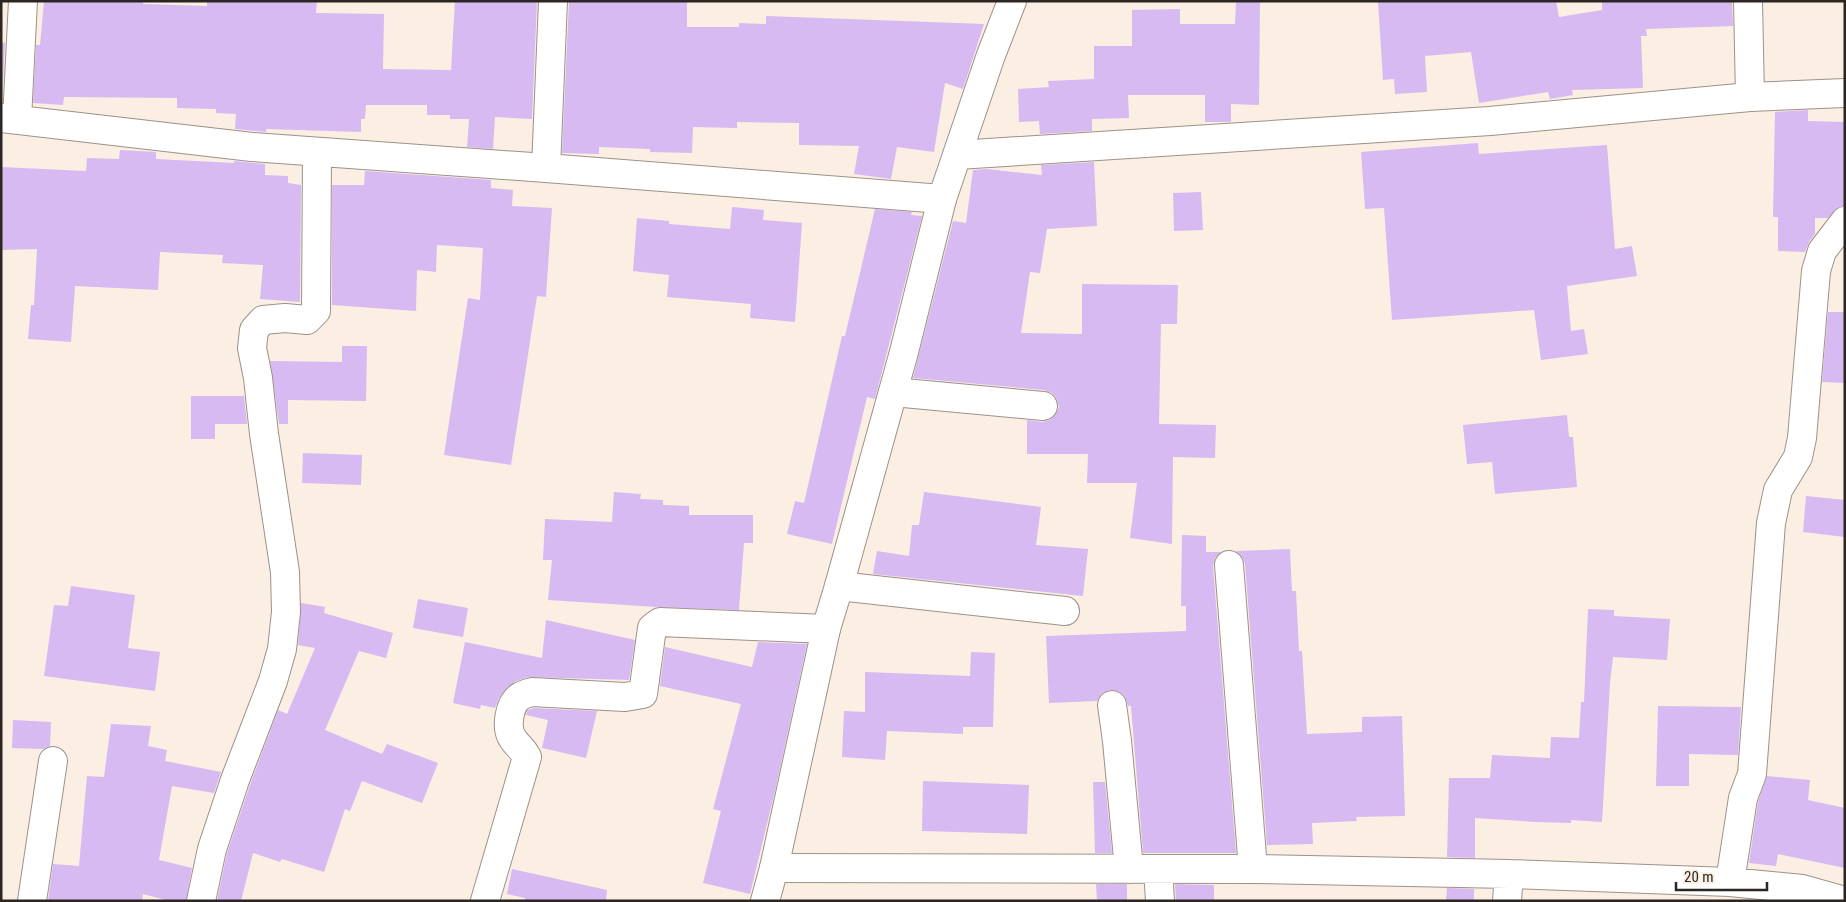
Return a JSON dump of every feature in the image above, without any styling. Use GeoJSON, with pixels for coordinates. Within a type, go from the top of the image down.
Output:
{"type":"FeatureCollection","features":[{"type":"Feature","properties":{"kind":"street"},"geometry":{"type":"LineString","coordinates":[[24,1],[9,119],[252,147],[942,199]]}},
{"type":"Feature","properties":{"kind":"street"},"geometry":{"type":"LineString","coordinates":[[546,168],[553,1]]}},
{"type":"Feature","properties":{"kind":"street"},"geometry":{"type":"LineString","coordinates":[[765,901],[774,868],[826,629],[893,392],[942,199],[991,55],[1012,1]]}},
{"type":"Feature","properties":{"kind":"street"},"geometry":{"type":"LineString","coordinates":[[1748,1],[1750,97]]}},
{"type":"Feature","properties":{"kind":"street"},"geometry":{"type":"LineString","coordinates":[[957,155],[1490,120],[1750,97],[1845,93]]}},
{"type":"Feature","properties":{"kind":"street"},"geometry":{"type":"LineString","coordinates":[[201,901],[215,840],[235,780],[273,681],[282,649],[286,612],[286,572],[252,348],[254,330],[263,320],[285,318],[307,320],[316,311],[317,152]]}},
{"type":"Feature","properties":{"kind":"street"},"geometry":{"type":"LineString","coordinates":[[1730,882],[1743,798],[1752,774],[1771,523],[1778,490],[1798,457],[1802,438],[1816,271],[1822,251],[1845,221]]}},
{"type":"Feature","properties":{"kind":"street"},"geometry":{"type":"LineString","coordinates":[[893,392],[1043,406]]}},
{"type":"Feature","properties":{"kind":"street"},"geometry":{"type":"LineString","coordinates":[[1229,565],[1253,869]]}},
{"type":"Feature","properties":{"kind":"street"},"geometry":{"type":"LineString","coordinates":[[839,586],[1065,611]]}},
{"type":"Feature","properties":{"kind":"street"},"geometry":{"type":"LineString","coordinates":[[485,901],[527,757],[523,748],[513,740],[509,732],[508,720],[520,696],[532,692],[625,698],[643,694],[652,628],[660,622],[826,629]]}},
{"type":"Feature","properties":{"kind":"street"},"geometry":{"type":"LineString","coordinates":[[1112,705],[1129,869]]}},
{"type":"Feature","properties":{"kind":"street"},"geometry":{"type":"LineString","coordinates":[[32,901],[53,761]]}},
{"type":"Feature","properties":{"kind":"street"},"geometry":{"type":"LineString","coordinates":[[774,868],[1253,869],[1508,888],[1730,882],[1802,889],[1845,901]]}},
{"type":"Feature","properties":{"kind":"street"},"geometry":{"type":"LineString","coordinates":[[1158,869],[1160,901]]}},
{"type":"Feature","properties":{"kind":"building"},"geometry":{"type":"Polygon","coordinates":[[[44,1],[143,1],[143,4],[207,6],[207,1],[317,1],[316,13],[384,14],[383,69],[451,70],[455,1],[537,1],[532,119],[495,117],[493,149],[467,147],[469,119],[450,119],[450,115],[427,115],[427,105],[366,105],[365,119],[361,119],[361,132],[266,129],[266,132],[235,129],[236,114],[216,113],[216,109],[177,108],[177,98],[64,97],[63,105],[33,103],[36,45],[40,45],[44,1]]]}},
{"type":"Feature","properties":{"kind":"building"},"geometry":{"type":"Polygon","coordinates":[[[569,1],[687,1],[687,27],[739,27],[739,23],[766,24],[766,16],[984,24],[963,89],[945,83],[934,152],[897,147],[891,179],[854,174],[859,146],[799,145],[799,123],[737,122],[737,128],[693,127],[692,153],[650,152],[650,149],[599,147],[599,154],[562,153],[569,1]]]}},
{"type":"Feature","properties":{"kind":"building"},"geometry":{"type":"Polygon","coordinates":[[[1236,1],[1260,1],[1259,105],[1231,104],[1231,122],[1205,122],[1205,95],[1128,95],[1129,118],[1092,119],[1092,131],[1040,134],[1039,121],[1019,122],[1018,89],[1049,87],[1048,81],[1094,79],[1094,46],[1132,46],[1132,10],[1180,9],[1180,24],[1235,24],[1236,1]]]}},
{"type":"Feature","properties":{"kind":"building"},"geometry":{"type":"Polygon","coordinates":[[[1378,1],[1556,1],[1559,17],[1602,10],[1602,1],[1732,1],[1733,26],[1646,29],[1647,36],[1641,36],[1643,88],[1572,90],[1573,95],[1550,99],[1548,92],[1479,103],[1471,52],[1425,56],[1427,92],[1395,94],[1394,79],[1383,80],[1378,1]]]}},
{"type":"Feature","properties":{"kind":"building"},"geometry":{"type":"Polygon","coordinates":[[[1,42],[5,43],[2,100],[1,100],[1,42]]]}},
{"type":"Feature","properties":{"kind":"building"},"geometry":{"type":"Polygon","coordinates":[[[1808,110],[1808,121],[1845,122],[1844,206],[1839,207],[1828,218],[1815,218],[1815,234],[1805,252],[1778,251],[1778,217],[1773,217],[1775,112],[1808,110]]]}},
{"type":"Feature","properties":{"kind":"building"},"geometry":{"type":"Polygon","coordinates":[[[1478,143],[1479,154],[1607,145],[1615,249],[1632,246],[1637,276],[1567,286],[1571,331],[1584,329],[1588,354],[1541,360],[1534,310],[1392,320],[1384,208],[1365,209],[1361,152],[1478,143]]]}},
{"type":"Feature","properties":{"kind":"building"},"geometry":{"type":"Polygon","coordinates":[[[120,150],[156,152],[156,159],[234,163],[234,161],[265,164],[265,175],[288,176],[288,183],[301,185],[300,302],[260,299],[263,265],[222,263],[223,255],[160,252],[158,290],[75,286],[71,342],[28,339],[31,305],[34,305],[37,249],[1,250],[1,167],[86,171],[87,158],[119,159],[120,150]]]}},
{"type":"Feature","properties":{"kind":"building"},"geometry":{"type":"Polygon","coordinates":[[[1094,162],[1097,226],[1047,229],[1040,273],[1030,272],[1021,333],[1082,334],[1082,284],[1178,285],[1177,324],[1161,324],[1159,424],[1216,425],[1215,458],[1173,457],[1172,544],[1130,538],[1137,483],[1087,483],[1088,454],[1027,454],[1027,420],[1042,422],[1050,420],[1055,415],[1059,407],[1057,399],[1052,393],[1044,390],[913,378],[953,221],[966,223],[973,170],[987,169],[1042,175],[1041,165],[1094,162]]]}},
{"type":"Feature","properties":{"kind":"building"},"geometry":{"type":"Polygon","coordinates":[[[365,171],[491,180],[491,188],[513,190],[512,206],[552,208],[546,297],[537,296],[511,465],[444,455],[468,298],[480,300],[483,248],[437,245],[436,272],[417,270],[416,311],[332,305],[332,185],[364,185],[365,171]]]}},
{"type":"Feature","properties":{"kind":"building"},"geometry":{"type":"Polygon","coordinates":[[[1201,192],[1203,230],[1174,231],[1173,193],[1201,192]]]}},
{"type":"Feature","properties":{"kind":"building"},"geometry":{"type":"Polygon","coordinates":[[[732,207],[764,210],[763,220],[802,223],[795,322],[750,318],[751,304],[667,297],[669,275],[633,271],[637,218],[669,221],[669,224],[730,229],[732,207]]]}},
{"type":"Feature","properties":{"kind":"building"},"geometry":{"type":"Polygon","coordinates":[[[875,209],[912,212],[911,215],[922,216],[875,399],[867,397],[832,544],[787,534],[795,501],[804,503],[842,336],[845,336],[875,209]]]}},
{"type":"Feature","properties":{"kind":"building"},"geometry":{"type":"Polygon","coordinates":[[[1828,312],[1845,312],[1845,383],[1822,382],[1828,312]]]}},
{"type":"Feature","properties":{"kind":"building"},"geometry":{"type":"Polygon","coordinates":[[[342,346],[367,346],[366,401],[288,400],[288,424],[279,424],[270,361],[342,362],[342,346]]]}},
{"type":"Feature","properties":{"kind":"building"},"geometry":{"type":"Polygon","coordinates":[[[191,396],[244,396],[247,424],[215,424],[215,439],[191,439],[191,396]]]}},
{"type":"Feature","properties":{"kind":"building"},"geometry":{"type":"Polygon","coordinates":[[[1567,415],[1569,437],[1573,437],[1577,487],[1495,494],[1492,462],[1467,464],[1463,425],[1567,415]]]}},
{"type":"Feature","properties":{"kind":"building"},"geometry":{"type":"Polygon","coordinates":[[[303,453],[362,455],[361,485],[302,483],[303,453]]]}},
{"type":"Feature","properties":{"kind":"building"},"geometry":{"type":"Polygon","coordinates":[[[614,492],[641,494],[640,499],[663,500],[663,505],[689,506],[689,515],[753,515],[753,543],[744,543],[739,610],[548,600],[552,560],[543,560],[545,519],[612,522],[614,492]]]}},
{"type":"Feature","properties":{"kind":"building"},"geometry":{"type":"Polygon","coordinates":[[[924,492],[1041,507],[1036,545],[1088,549],[1083,596],[873,574],[877,551],[909,556],[912,525],[919,525],[924,492]]]}},
{"type":"Feature","properties":{"kind":"building"},"geometry":{"type":"Polygon","coordinates":[[[1806,496],[1845,500],[1845,537],[1803,532],[1806,496]]]}},
{"type":"Feature","properties":{"kind":"building"},"geometry":{"type":"Polygon","coordinates":[[[1182,535],[1206,536],[1206,552],[1221,552],[1215,558],[1213,566],[1236,853],[1143,853],[1131,706],[1128,706],[1124,695],[1118,691],[1110,690],[1102,693],[1097,701],[1049,703],[1046,636],[1186,631],[1186,606],[1181,606],[1182,535]]]}},
{"type":"Feature","properties":{"kind":"building"},"geometry":{"type":"Polygon","coordinates":[[[1290,549],[1292,591],[1296,591],[1299,651],[1302,651],[1307,734],[1362,732],[1362,717],[1402,716],[1405,816],[1356,817],[1357,821],[1312,823],[1313,844],[1267,845],[1245,564],[1242,557],[1236,551],[1290,549]]]}},
{"type":"Feature","properties":{"kind":"building"},"geometry":{"type":"Polygon","coordinates":[[[71,586],[135,595],[128,648],[160,652],[155,691],[44,676],[54,605],[68,606],[71,586]]]}},
{"type":"Feature","properties":{"kind":"building"},"geometry":{"type":"Polygon","coordinates":[[[418,599],[468,608],[463,637],[413,628],[418,599]]]}},
{"type":"Feature","properties":{"kind":"building"},"geometry":{"type":"Polygon","coordinates":[[[301,603],[325,607],[324,613],[393,633],[386,658],[359,651],[325,730],[382,754],[387,744],[438,763],[422,803],[362,781],[350,811],[345,809],[324,872],[282,859],[280,862],[253,853],[241,901],[217,901],[227,853],[278,710],[287,714],[315,648],[298,645],[301,603]]]}},
{"type":"Feature","properties":{"kind":"building"},"geometry":{"type":"Polygon","coordinates":[[[1588,609],[1614,610],[1614,616],[1670,619],[1667,660],[1613,657],[1602,822],[1571,820],[1571,823],[1536,822],[1475,818],[1475,858],[1447,857],[1449,778],[1490,778],[1492,755],[1550,758],[1551,737],[1579,738],[1581,702],[1584,702],[1588,609]]]}},
{"type":"Feature","properties":{"kind":"building"},"geometry":{"type":"Polygon","coordinates":[[[546,620],[635,640],[629,680],[528,677],[516,681],[507,688],[499,698],[495,708],[481,705],[480,709],[453,703],[465,642],[542,658],[546,620]]]}},
{"type":"Feature","properties":{"kind":"building"},"geometry":{"type":"Polygon","coordinates":[[[758,642],[807,644],[750,894],[703,883],[721,811],[713,809],[741,704],[660,686],[665,647],[752,667],[758,642]]]}},
{"type":"Feature","properties":{"kind":"building"},"geometry":{"type":"Polygon","coordinates":[[[971,652],[995,653],[993,727],[963,727],[963,734],[887,731],[885,760],[842,757],[844,711],[865,712],[865,672],[970,676],[971,652]]]}},
{"type":"Feature","properties":{"kind":"building"},"geometry":{"type":"Polygon","coordinates":[[[1658,706],[1741,707],[1738,755],[1689,754],[1689,786],[1656,786],[1658,706]]]}},
{"type":"Feature","properties":{"kind":"building"},"geometry":{"type":"Polygon","coordinates":[[[534,708],[597,711],[586,758],[542,748],[548,720],[526,715],[528,710],[534,708]]]}},
{"type":"Feature","properties":{"kind":"building"},"geometry":{"type":"Polygon","coordinates":[[[13,720],[51,722],[50,746],[43,749],[12,748],[13,720]]]}},
{"type":"Feature","properties":{"kind":"building"},"geometry":{"type":"Polygon","coordinates":[[[111,724],[151,726],[148,746],[167,750],[165,761],[221,772],[214,793],[172,786],[159,860],[192,868],[186,901],[170,901],[143,894],[142,901],[48,901],[53,864],[79,866],[87,776],[104,777],[111,724]]]}},
{"type":"Feature","properties":{"kind":"building"},"geometry":{"type":"Polygon","coordinates":[[[1767,776],[1810,780],[1808,800],[1845,808],[1845,868],[1778,854],[1776,866],[1749,863],[1758,802],[1767,776]]]}},
{"type":"Feature","properties":{"kind":"building"},"geometry":{"type":"Polygon","coordinates":[[[923,781],[1029,785],[1027,834],[922,831],[923,781]]]}},
{"type":"Feature","properties":{"kind":"building"},"geometry":{"type":"Polygon","coordinates":[[[1093,782],[1105,782],[1112,853],[1095,853],[1093,782]]]}},
{"type":"Feature","properties":{"kind":"building"},"geometry":{"type":"Polygon","coordinates":[[[512,869],[607,890],[606,901],[525,901],[525,898],[507,894],[512,869]]]}},
{"type":"Feature","properties":{"kind":"building"},"geometry":{"type":"Polygon","coordinates":[[[1096,884],[1127,884],[1127,901],[1097,901],[1096,884]]]}},
{"type":"Feature","properties":{"kind":"building"},"geometry":{"type":"Polygon","coordinates":[[[1175,884],[1214,885],[1214,901],[1176,901],[1175,884]]]}},
{"type":"Feature","properties":{"kind":"building"},"geometry":{"type":"Polygon","coordinates":[[[1447,888],[1474,889],[1474,901],[1446,901],[1447,888]]]}}]}
